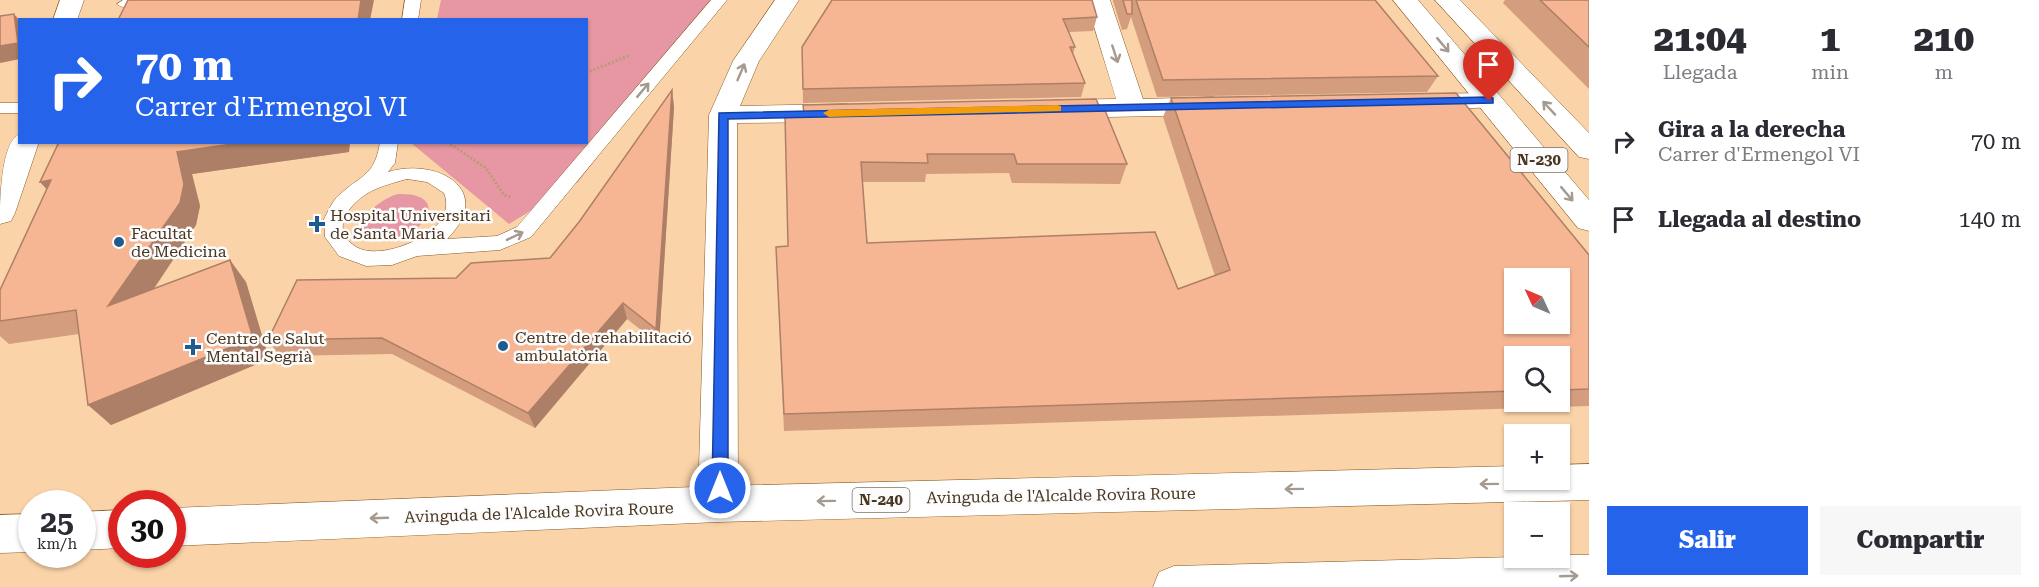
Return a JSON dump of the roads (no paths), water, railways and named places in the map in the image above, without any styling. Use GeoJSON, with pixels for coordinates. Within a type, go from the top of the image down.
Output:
{"type":"FeatureCollection","features":[{"type":"Feature","properties":{"kind":"main road"},"geometry":{"type":"LineString","coordinates":[[66,18],[72,0]]}},
{"type":"Feature","properties":{"kind":"main road"},"geometry":{"type":"LineString","coordinates":[[718,504],[723,115],[746,61],[787,0]]}},
{"type":"Feature","properties":{"kind":"main road"},"geometry":{"type":"LineString","coordinates":[[1098,0],[1132,107]]}},
{"type":"Feature","properties":{"kind":"main road","name":"N-230"},"geometry":{"type":"LineString","coordinates":[[1405,0],[1589,220]]}},
{"type":"Feature","properties":{"kind":"main road","name":"N-230"},"geometry":{"type":"LineString","coordinates":[[1447,0],[1589,150]]}},
{"type":"Feature","properties":{"kind":"main road"},"geometry":{"type":"LineString","coordinates":[[1392,103],[1489,101]]}},
{"type":"Feature","properties":{"kind":"main road"},"geometry":{"type":"LineString","coordinates":[[1028,109],[1239,105]]}},
{"type":"Feature","properties":{"kind":"main road"},"geometry":{"type":"LineString","coordinates":[[723,115],[877,112]]}},
{"type":"Feature","properties":{"kind":"main road"},"geometry":{"type":"LineString","coordinates":[[0,213],[24,144]]}},
{"type":"Feature","properties":{"kind":"main road","name":"Avinguda de l'Alcalde Rovira Roure"},"geometry":{"type":"LineString","coordinates":[[186,526],[718,504],[1589,482]]}},
{"type":"Feature","properties":{"kind":"main road"},"geometry":{"type":"LineString","coordinates":[[0,534],[18,533]]}},
{"type":"Feature","properties":{"kind":"main road"},"geometry":{"type":"LineString","coordinates":[[1174,587],[1589,575]]}},
{"type":"Feature","properties":{"kind":"lane"},"geometry":{"type":"LineString","coordinates":[[125,4],[158,0]]}},
{"type":"Feature","properties":{"kind":"lane"},"geometry":{"type":"LineString","coordinates":[[410,18],[413,0]]}},
{"type":"Feature","properties":{"kind":"lane"},"geometry":{"type":"LineString","coordinates":[[417,249],[446,228],[455,214],[457,201],[452,188],[441,179],[425,174],[406,173],[368,184],[351,194],[339,207],[332,221],[332,234],[338,246],[351,254],[369,258],[391,257],[417,249],[500,243],[524,232],[719,0]]}},
{"type":"Feature","properties":{"kind":"lane"},"geometry":{"type":"LineString","coordinates":[[0,108],[18,108]]}},
{"type":"Feature","properties":{"kind":"lane"},"geometry":{"type":"LineString","coordinates":[[368,184],[386,163],[389,144]]}},
{"type":"Feature","properties":{"kind":"place","name":"Hospital Universitari de Santa Maria"},"geometry":{"type":"Point","coordinates":[317,224]}},
{"type":"Feature","properties":{"kind":"place","name":"Facultat de Medicina"},"geometry":{"type":"Point","coordinates":[119,242]}},
{"type":"Feature","properties":{"kind":"place","name":"Centre de rehabilitació ambulatòria"},"geometry":{"type":"Point","coordinates":[503,346]}},
{"type":"Feature","properties":{"kind":"place","name":"Centre de Salut Mental Segrià"},"geometry":{"type":"Point","coordinates":[193,347]}}]}
